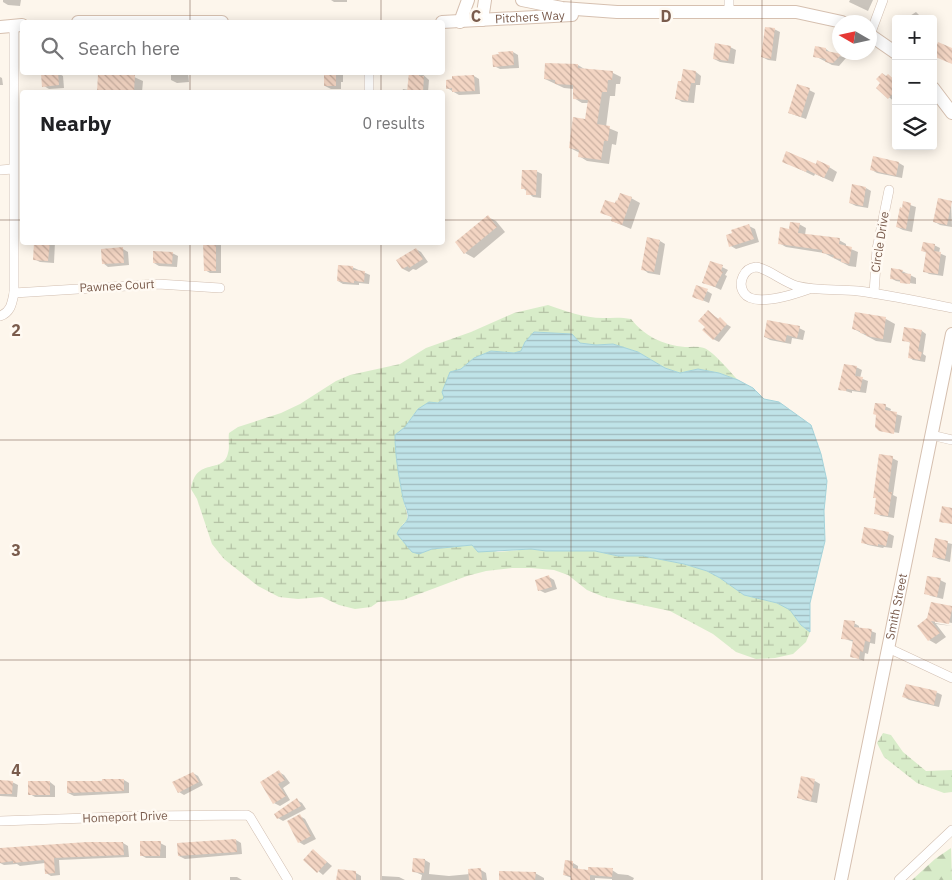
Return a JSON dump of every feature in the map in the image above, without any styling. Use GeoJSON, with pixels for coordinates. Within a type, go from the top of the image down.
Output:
{"type":"FeatureCollection","features":[{"type":"Feature","properties":{"kind":"main road"},"geometry":{"type":"LineString","coordinates":[[460,22],[468,0]]}},
{"type":"Feature","properties":{"kind":"main road"},"geometry":{"type":"LineString","coordinates":[[482,20],[484,0]]}},
{"type":"Feature","properties":{"kind":"main road"},"geometry":{"type":"LineString","coordinates":[[522,0],[562,8],[617,12],[729,5],[796,12],[832,20]]}},
{"type":"Feature","properties":{"kind":"main road","name":"Pitchers Way"},"geometry":{"type":"LineString","coordinates":[[445,22],[617,12]]}},
{"type":"Feature","properties":{"kind":"main road"},"geometry":{"type":"LineString","coordinates":[[0,26],[18,25]]}},
{"type":"Feature","properties":{"kind":"main road"},"geometry":{"type":"LineString","coordinates":[[877,40],[892,50]]}},
{"type":"Feature","properties":{"kind":"main road"},"geometry":{"type":"LineString","coordinates":[[937,93],[952,113]]}},
{"type":"Feature","properties":{"kind":"main road","name":"Smith Street"},"geometry":{"type":"LineString","coordinates":[[841,880],[952,334]]}},
{"type":"Feature","properties":{"kind":"street"},"geometry":{"type":"LineString","coordinates":[[877,16],[883,0]]}},
{"type":"Feature","properties":{"kind":"street"},"geometry":{"type":"LineString","coordinates":[[0,316],[9,310],[14,293],[13,169],[18,25]]}},
{"type":"Feature","properties":{"kind":"street"},"geometry":{"type":"LineString","coordinates":[[369,75],[369,90]]}},
{"type":"Feature","properties":{"kind":"street"},"geometry":{"type":"LineString","coordinates":[[0,170],[13,169]]}},
{"type":"Feature","properties":{"kind":"street","name":"Circle Drive"},"geometry":{"type":"LineString","coordinates":[[874,293],[877,249],[889,190]]}},
{"type":"Feature","properties":{"kind":"street"},"geometry":{"type":"LineString","coordinates":[[809,289],[788,296],[755,300],[746,296],[742,290],[741,283],[742,276],[747,271],[753,268],[760,268],[786,282],[809,289],[874,293],[952,308]]}},
{"type":"Feature","properties":{"kind":"street","name":"Pawnee Court"},"geometry":{"type":"LineString","coordinates":[[14,293],[158,284],[220,288]]}},
{"type":"Feature","properties":{"kind":"street"},"geometry":{"type":"LineString","coordinates":[[931,435],[952,440]]}},
{"type":"Feature","properties":{"kind":"street"},"geometry":{"type":"LineString","coordinates":[[888,648],[952,678]]}},
{"type":"Feature","properties":{"kind":"street","name":"Homeport Drive"},"geometry":{"type":"LineString","coordinates":[[0,821],[243,815],[250,817],[288,880]]}},
{"type":"Feature","properties":{"kind":"street"},"geometry":{"type":"LineString","coordinates":[[899,880],[952,830]]}},
{"type":"Feature","properties":{"kind":"green space"},"geometry":{"type":"Polygon","coordinates":[[[548,305],[589,317],[631,319],[648,335],[662,342],[685,347],[702,347],[717,358],[738,380],[719,373],[698,369],[680,373],[665,368],[638,352],[613,344],[596,345],[580,343],[571,334],[535,332],[525,342],[521,351],[514,353],[491,351],[474,358],[461,369],[445,398],[438,403],[418,409],[405,427],[395,435],[398,467],[407,518],[407,521],[397,534],[412,552],[419,554],[432,549],[472,545],[498,552],[531,549],[546,551],[595,551],[618,556],[643,556],[684,564],[707,571],[744,595],[777,603],[791,610],[801,625],[810,632],[806,642],[793,654],[775,658],[756,659],[736,652],[713,634],[670,611],[604,597],[587,590],[568,575],[554,570],[512,568],[486,571],[467,576],[403,600],[378,602],[371,607],[355,609],[339,605],[322,597],[298,599],[279,597],[258,586],[224,559],[212,544],[197,499],[191,489],[198,473],[225,460],[229,451],[229,433],[238,427],[281,413],[300,404],[336,381],[350,375],[400,364],[426,348],[471,332],[514,313],[548,305]]]}},
{"type":"Feature","properties":{"kind":"green space"},"geometry":{"type":"Polygon","coordinates":[[[883,733],[891,735],[903,752],[926,771],[952,770],[952,792],[944,793],[917,783],[884,757],[877,743],[883,733]]]}},
{"type":"Feature","properties":{"kind":"green space"},"geometry":{"type":"Polygon","coordinates":[[[951,848],[952,880],[912,880],[935,859],[951,848]]]}},
{"type":"Feature","properties":{"kind":"water"},"geometry":{"type":"Polygon","coordinates":[[[534,332],[572,334],[580,343],[596,345],[613,344],[638,352],[665,368],[680,373],[698,369],[719,373],[753,388],[764,399],[779,402],[811,425],[821,454],[827,481],[824,511],[825,541],[810,603],[810,632],[801,625],[790,610],[777,603],[744,595],[707,571],[684,564],[643,556],[618,556],[595,551],[546,551],[531,549],[478,552],[472,545],[432,549],[419,554],[412,552],[397,534],[408,516],[399,474],[395,435],[405,427],[418,409],[429,402],[438,403],[444,398],[442,392],[450,372],[461,369],[474,358],[491,351],[514,353],[521,351],[525,342],[534,332]]]}},
{"type":"Feature","properties":{"kind":"building"},"geometry":{"type":"Polygon","coordinates":[[[765,27],[775,28],[771,59],[761,57],[765,27]]]}},
{"type":"Feature","properties":{"kind":"building"},"geometry":{"type":"Polygon","coordinates":[[[938,42],[952,48],[952,64],[937,58],[938,42]]]}},
{"type":"Feature","properties":{"kind":"building"},"geometry":{"type":"Polygon","coordinates":[[[715,43],[731,46],[728,61],[713,59],[715,43]]]}},
{"type":"Feature","properties":{"kind":"building"},"geometry":{"type":"Polygon","coordinates":[[[815,46],[826,48],[826,51],[832,52],[832,60],[836,60],[833,63],[825,62],[826,59],[813,57],[815,46]]]}},
{"type":"Feature","properties":{"kind":"building"},"geometry":{"type":"Polygon","coordinates":[[[513,51],[514,65],[493,67],[492,55],[499,54],[498,52],[513,51]]]}},
{"type":"Feature","properties":{"kind":"building"},"geometry":{"type":"Polygon","coordinates":[[[545,63],[578,64],[578,68],[613,71],[612,80],[608,80],[607,92],[602,92],[597,124],[610,126],[608,141],[604,141],[601,160],[578,157],[579,150],[569,148],[573,117],[585,119],[588,100],[573,99],[573,85],[555,84],[555,80],[544,79],[545,63]]]}},
{"type":"Feature","properties":{"kind":"building"},"geometry":{"type":"Polygon","coordinates":[[[683,69],[696,71],[695,83],[691,83],[688,101],[675,99],[678,81],[681,81],[683,69]]]}},
{"type":"Feature","properties":{"kind":"building"},"geometry":{"type":"Polygon","coordinates":[[[882,73],[886,76],[888,74],[892,78],[892,94],[888,99],[876,88],[880,83],[876,79],[882,73]]]}},
{"type":"Feature","properties":{"kind":"building"},"geometry":{"type":"Polygon","coordinates":[[[41,75],[58,75],[59,85],[42,87],[41,75]]]}},
{"type":"Feature","properties":{"kind":"building"},"geometry":{"type":"Polygon","coordinates":[[[98,75],[135,75],[134,90],[97,90],[98,75]]]}},
{"type":"Feature","properties":{"kind":"building"},"geometry":{"type":"Polygon","coordinates":[[[324,75],[336,75],[336,86],[324,86],[324,75]]]}},
{"type":"Feature","properties":{"kind":"building"},"geometry":{"type":"Polygon","coordinates":[[[409,75],[424,76],[423,90],[407,90],[409,75]]]}},
{"type":"Feature","properties":{"kind":"building"},"geometry":{"type":"Polygon","coordinates":[[[474,75],[475,91],[452,92],[452,88],[446,89],[446,80],[452,79],[452,76],[474,75]]]}},
{"type":"Feature","properties":{"kind":"building"},"geometry":{"type":"Polygon","coordinates":[[[797,84],[810,88],[801,117],[788,113],[797,84]]]}},
{"type":"Feature","properties":{"kind":"building"},"geometry":{"type":"Polygon","coordinates":[[[786,151],[816,164],[817,160],[830,166],[824,178],[782,162],[786,151]]]}},
{"type":"Feature","properties":{"kind":"building"},"geometry":{"type":"Polygon","coordinates":[[[873,156],[899,162],[896,176],[870,170],[873,156]]]}},
{"type":"Feature","properties":{"kind":"building"},"geometry":{"type":"Polygon","coordinates":[[[522,170],[537,170],[536,195],[526,195],[526,189],[521,189],[522,170]]]}},
{"type":"Feature","properties":{"kind":"building"},"geometry":{"type":"Polygon","coordinates":[[[852,184],[866,187],[863,206],[849,203],[852,184]]]}},
{"type":"Feature","properties":{"kind":"building"},"geometry":{"type":"Polygon","coordinates":[[[620,193],[632,197],[622,225],[611,221],[612,217],[600,213],[605,200],[615,203],[620,193]]]}},
{"type":"Feature","properties":{"kind":"building"},"geometry":{"type":"Polygon","coordinates":[[[938,198],[952,201],[947,225],[933,222],[938,198]]]}},
{"type":"Feature","properties":{"kind":"building"},"geometry":{"type":"Polygon","coordinates":[[[903,201],[911,203],[906,229],[896,227],[903,201]]]}},
{"type":"Feature","properties":{"kind":"building"},"geometry":{"type":"Polygon","coordinates":[[[488,215],[497,227],[464,254],[455,242],[488,215]]]}},
{"type":"Feature","properties":{"kind":"building"},"geometry":{"type":"Polygon","coordinates":[[[790,222],[800,223],[798,233],[840,238],[839,244],[852,247],[849,264],[841,262],[841,259],[833,258],[834,255],[822,253],[822,250],[778,244],[780,227],[789,229],[790,222]]]}},
{"type":"Feature","properties":{"kind":"building"},"geometry":{"type":"Polygon","coordinates":[[[749,224],[754,239],[729,247],[726,235],[732,233],[731,230],[749,224]]]}},
{"type":"Feature","properties":{"kind":"building"},"geometry":{"type":"Polygon","coordinates":[[[647,237],[660,240],[654,272],[641,270],[647,237]]]}},
{"type":"Feature","properties":{"kind":"building"},"geometry":{"type":"Polygon","coordinates":[[[923,242],[935,244],[934,251],[941,252],[938,274],[923,272],[926,252],[921,251],[923,242]]]}},
{"type":"Feature","properties":{"kind":"building"},"geometry":{"type":"Polygon","coordinates":[[[34,245],[50,245],[48,261],[33,260],[34,245]]]}},
{"type":"Feature","properties":{"kind":"building"},"geometry":{"type":"Polygon","coordinates":[[[203,245],[216,245],[216,271],[204,271],[203,245]]]}},
{"type":"Feature","properties":{"kind":"building"},"geometry":{"type":"Polygon","coordinates":[[[123,247],[124,263],[102,264],[101,249],[123,247]]]}},
{"type":"Feature","properties":{"kind":"building"},"geometry":{"type":"Polygon","coordinates":[[[416,248],[423,259],[409,268],[408,266],[402,269],[396,260],[416,248]]]}},
{"type":"Feature","properties":{"kind":"building"},"geometry":{"type":"Polygon","coordinates":[[[153,251],[173,252],[172,264],[153,263],[153,251]]]}},
{"type":"Feature","properties":{"kind":"building"},"geometry":{"type":"Polygon","coordinates":[[[710,261],[723,265],[721,271],[723,272],[715,287],[702,283],[710,261]]]}},
{"type":"Feature","properties":{"kind":"building"},"geometry":{"type":"Polygon","coordinates":[[[338,265],[353,266],[353,270],[365,271],[364,282],[337,281],[338,265]]]}},
{"type":"Feature","properties":{"kind":"building"},"geometry":{"type":"Polygon","coordinates":[[[891,268],[903,270],[902,273],[911,274],[910,284],[890,279],[891,268]]]}},
{"type":"Feature","properties":{"kind":"building"},"geometry":{"type":"Polygon","coordinates":[[[696,285],[708,289],[703,301],[692,297],[696,285]]]}},
{"type":"Feature","properties":{"kind":"building"},"geometry":{"type":"Polygon","coordinates":[[[708,310],[727,324],[713,340],[702,330],[705,327],[698,321],[708,310]]]}},
{"type":"Feature","properties":{"kind":"building"},"geometry":{"type":"Polygon","coordinates":[[[855,312],[886,317],[883,339],[866,336],[866,334],[860,333],[860,331],[852,329],[855,312]]]}},
{"type":"Feature","properties":{"kind":"building"},"geometry":{"type":"Polygon","coordinates":[[[767,320],[800,326],[797,338],[787,335],[785,342],[764,337],[767,320]]]}},
{"type":"Feature","properties":{"kind":"building"},"geometry":{"type":"Polygon","coordinates":[[[904,327],[922,330],[918,351],[922,352],[920,360],[908,358],[910,342],[902,341],[904,327]]]}},
{"type":"Feature","properties":{"kind":"building"},"geometry":{"type":"Polygon","coordinates":[[[844,364],[857,366],[855,376],[863,377],[860,391],[838,390],[844,364]]]}},
{"type":"Feature","properties":{"kind":"building"},"geometry":{"type":"Polygon","coordinates":[[[875,403],[886,404],[885,410],[897,412],[894,434],[879,431],[875,427],[876,415],[873,414],[875,403]]]}},
{"type":"Feature","properties":{"kind":"building"},"geometry":{"type":"Polygon","coordinates":[[[879,454],[893,456],[888,492],[892,492],[888,516],[874,514],[876,498],[873,498],[879,454]]]}},
{"type":"Feature","properties":{"kind":"building"},"geometry":{"type":"Polygon","coordinates":[[[942,506],[952,508],[952,524],[939,522],[942,506]]]}},
{"type":"Feature","properties":{"kind":"building"},"geometry":{"type":"Polygon","coordinates":[[[864,527],[889,532],[886,546],[861,543],[864,527]]]}},
{"type":"Feature","properties":{"kind":"building"},"geometry":{"type":"Polygon","coordinates":[[[935,538],[948,541],[945,559],[932,557],[935,538]]]}},
{"type":"Feature","properties":{"kind":"building"},"geometry":{"type":"Polygon","coordinates":[[[549,575],[552,587],[538,591],[535,580],[549,575]]]}},
{"type":"Feature","properties":{"kind":"building"},"geometry":{"type":"Polygon","coordinates":[[[927,576],[941,578],[937,597],[924,594],[927,576]]]}},
{"type":"Feature","properties":{"kind":"building"},"geometry":{"type":"Polygon","coordinates":[[[931,602],[952,606],[952,609],[949,624],[931,621],[940,633],[928,641],[917,626],[927,618],[931,602]]]}},
{"type":"Feature","properties":{"kind":"building"},"geometry":{"type":"Polygon","coordinates":[[[844,620],[855,621],[854,627],[872,629],[870,642],[865,641],[863,652],[860,651],[859,659],[850,657],[853,640],[841,639],[844,620]]]}},
{"type":"Feature","properties":{"kind":"building"},"geometry":{"type":"Polygon","coordinates":[[[906,684],[937,691],[934,705],[902,697],[906,684]]]}},
{"type":"Feature","properties":{"kind":"building"},"geometry":{"type":"Polygon","coordinates":[[[279,770],[285,780],[278,784],[286,796],[273,804],[260,782],[279,770]]]}},
{"type":"Feature","properties":{"kind":"building"},"geometry":{"type":"Polygon","coordinates":[[[193,772],[199,782],[178,793],[172,782],[193,772]]]}},
{"type":"Feature","properties":{"kind":"building"},"geometry":{"type":"Polygon","coordinates":[[[801,776],[815,779],[811,801],[797,798],[801,776]]]}},
{"type":"Feature","properties":{"kind":"building"},"geometry":{"type":"Polygon","coordinates":[[[102,779],[124,779],[124,791],[67,793],[67,781],[102,781],[102,779]]]}},
{"type":"Feature","properties":{"kind":"building"},"geometry":{"type":"Polygon","coordinates":[[[0,780],[13,781],[12,794],[0,794],[0,780]]]}},
{"type":"Feature","properties":{"kind":"building"},"geometry":{"type":"Polygon","coordinates":[[[28,781],[50,781],[50,795],[28,795],[28,781]]]}},
{"type":"Feature","properties":{"kind":"building"},"geometry":{"type":"Polygon","coordinates":[[[297,798],[301,806],[277,819],[274,814],[297,798]]]}},
{"type":"Feature","properties":{"kind":"building"},"geometry":{"type":"Polygon","coordinates":[[[300,814],[311,836],[298,843],[287,821],[300,814]]]}},
{"type":"Feature","properties":{"kind":"building"},"geometry":{"type":"Polygon","coordinates":[[[236,839],[237,852],[178,856],[177,843],[236,839]]]}},
{"type":"Feature","properties":{"kind":"building"},"geometry":{"type":"Polygon","coordinates":[[[140,841],[161,841],[160,856],[140,856],[140,841]]]}},
{"type":"Feature","properties":{"kind":"building"},"geometry":{"type":"Polygon","coordinates":[[[87,842],[123,842],[124,855],[54,858],[55,873],[45,874],[44,860],[0,863],[0,848],[87,842]]]}},
{"type":"Feature","properties":{"kind":"building"},"geometry":{"type":"Polygon","coordinates":[[[313,849],[327,862],[317,873],[303,860],[313,849]]]}},
{"type":"Feature","properties":{"kind":"building"},"geometry":{"type":"Polygon","coordinates":[[[413,858],[425,859],[424,873],[412,872],[413,858]]]}},
{"type":"Feature","properties":{"kind":"building"},"geometry":{"type":"Polygon","coordinates":[[[565,860],[573,861],[573,868],[588,870],[588,867],[613,868],[612,877],[590,875],[590,880],[571,880],[571,876],[563,875],[565,860]]]}},
{"type":"Feature","properties":{"kind":"building"},"geometry":{"type":"Polygon","coordinates":[[[481,868],[482,880],[469,880],[468,869],[481,868]]]}},
{"type":"Feature","properties":{"kind":"building"},"geometry":{"type":"Polygon","coordinates":[[[338,869],[356,871],[356,880],[336,880],[338,869]]]}},
{"type":"Feature","properties":{"kind":"building"},"geometry":{"type":"Polygon","coordinates":[[[499,871],[536,872],[535,880],[499,880],[499,871]]]}}]}
